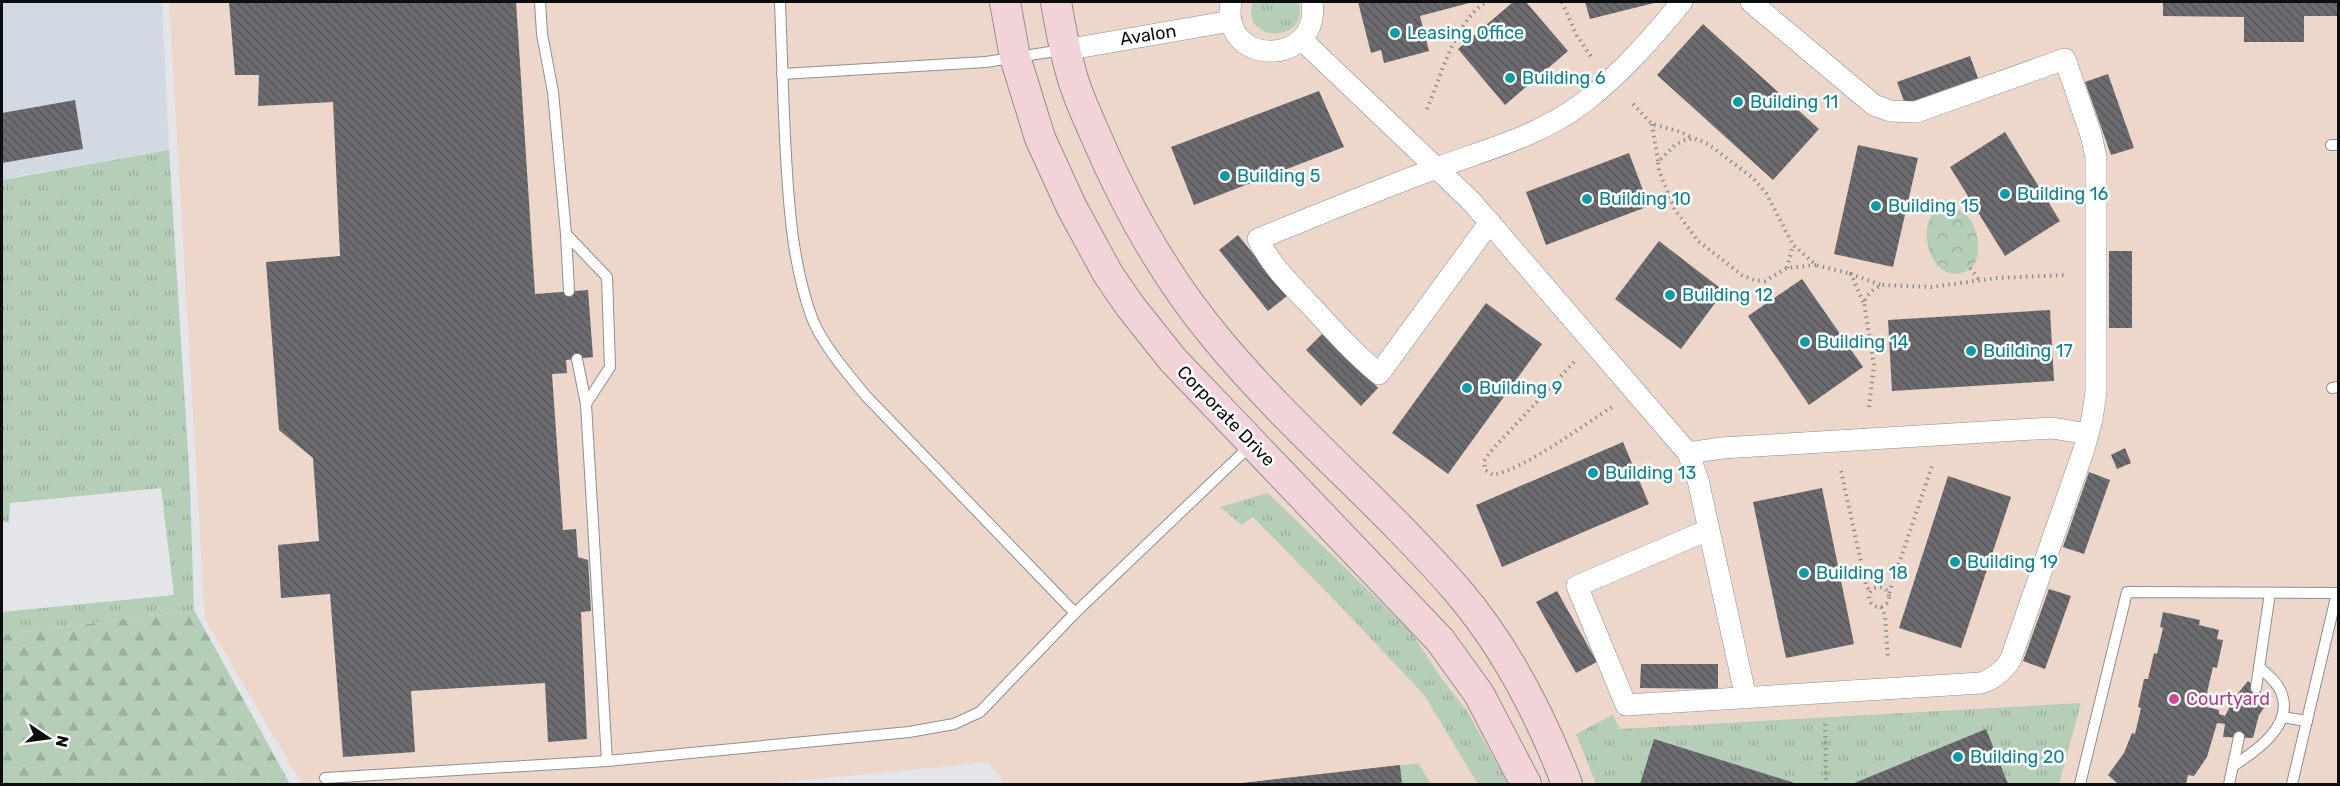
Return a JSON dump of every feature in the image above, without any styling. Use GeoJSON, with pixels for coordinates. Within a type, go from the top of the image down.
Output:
{"type":"FeatureCollection","features":[{"type":"Feature","properties":{"kind":"main road","name":"Corporate Drive"},"geometry":{"type":"LineString","coordinates":[[1005,2],[1016,57],[1040,138],[1089,243],[1108,274],[1173,360],[1440,640],[1479,694],[1526,784]]}},
{"type":"Feature","properties":{"kind":"main road"},"geometry":{"type":"LineString","coordinates":[[1056,2],[1065,50],[1078,93],[1105,157],[1155,255],[1216,338],[1263,390],[1438,569],[1476,614],[1515,675],[1547,736],[1567,784]]}},
{"type":"Feature","properties":{"kind":"main road"},"geometry":{"type":"LineString","coordinates":[[1253,443],[1260,437],[1265,422],[1263,390]]}},
{"type":"Feature","properties":{"kind":"street"},"geometry":{"type":"LineString","coordinates":[[1231,11],[1240,38],[1246,44],[1264,51],[1283,51],[1301,39],[1310,22],[1312,2]]}},
{"type":"Feature","properties":{"kind":"street"},"geometry":{"type":"LineString","coordinates":[[1490,222],[1379,374],[1351,349],[1280,273],[1258,239],[1437,168],[1531,134],[1583,103],[1637,54],[1682,2]]}},
{"type":"Feature","properties":{"kind":"street"},"geometry":{"type":"LineString","coordinates":[[1708,530],[1577,586],[1626,705],[1981,683],[1998,676],[2010,661],[2088,434],[2096,392],[2096,157],[2091,135],[2065,59],[1916,112],[1890,111],[1874,105],[1751,2]]}},
{"type":"Feature","properties":{"kind":"street","name":"Avalon"},"geometry":{"type":"LineString","coordinates":[[1065,50],[1231,11]]}},
{"type":"Feature","properties":{"kind":"street"},"geometry":{"type":"LineString","coordinates":[[1301,39],[1437,168],[1490,222],[1688,453],[1698,480],[1746,698]]}},
{"type":"Feature","properties":{"kind":"street"},"geometry":{"type":"LineString","coordinates":[[1688,453],[1722,448],[2052,428],[2088,434]]}},
{"type":"Feature","properties":{"kind":"lane"},"geometry":{"type":"LineString","coordinates":[[540,2],[542,34],[553,92],[569,291]]}},
{"type":"Feature","properties":{"kind":"lane"},"geometry":{"type":"LineString","coordinates":[[780,2],[792,230],[797,263],[812,319],[850,377],[866,396],[1076,613]]}},
{"type":"Feature","properties":{"kind":"lane"},"geometry":{"type":"LineString","coordinates":[[782,74],[986,62],[1065,50]]}},
{"type":"Feature","properties":{"kind":"lane"},"geometry":{"type":"LineString","coordinates":[[566,234],[607,277],[610,368],[586,404]]}},
{"type":"Feature","properties":{"kind":"lane"},"geometry":{"type":"LineString","coordinates":[[577,359],[586,404],[607,761]]}},
{"type":"Feature","properties":{"kind":"lane"},"geometry":{"type":"LineString","coordinates":[[325,778],[607,761],[909,732],[954,724],[980,712],[1076,613],[1253,443]]}},
{"type":"Feature","properties":{"kind":"lane"},"geometry":{"type":"LineString","coordinates":[[2080,784],[2127,592],[2338,593],[2292,784]]}},
{"type":"Feature","properties":{"kind":"lane"},"geometry":{"type":"LineString","coordinates":[[2256,688],[2271,593]]}},
{"type":"Feature","properties":{"kind":"lane"},"geometry":{"type":"LineString","coordinates":[[2234,766],[2251,754],[2277,729],[2282,717],[2284,706],[2282,693],[2275,682],[2259,667]]}},
{"type":"Feature","properties":{"kind":"lane"},"geometry":{"type":"LineString","coordinates":[[2282,717],[2307,721]]}},
{"type":"Feature","properties":{"kind":"lane"},"geometry":{"type":"LineString","coordinates":[[2229,784],[2239,737]]}},
{"type":"Feature","properties":{"kind":"path"},"geometry":{"type":"LineString","coordinates":[[1427,109],[1460,30],[1468,18],[1486,2]]}},
{"type":"Feature","properties":{"kind":"path"},"geometry":{"type":"LineString","coordinates":[[1562,2],[1577,36],[1592,58]]}},
{"type":"Feature","properties":{"kind":"path"},"geometry":{"type":"LineString","coordinates":[[1633,104],[1652,124],[1681,132],[1708,144],[1753,178],[1766,193],[1794,245],[1816,265]]}},
{"type":"Feature","properties":{"kind":"path"},"geometry":{"type":"LineString","coordinates":[[1652,124],[1659,171],[1675,210],[1698,241],[1742,275],[1754,280],[1766,281],[1786,268],[1816,265],[1882,285],[1932,287],[2067,275]]}},
{"type":"Feature","properties":{"kind":"path"},"geometry":{"type":"LineString","coordinates":[[1658,162],[1675,145],[1694,138]]}},
{"type":"Feature","properties":{"kind":"path"},"geometry":{"type":"LineString","coordinates":[[1786,268],[1794,245]]}},
{"type":"Feature","properties":{"kind":"path"},"geometry":{"type":"LineString","coordinates":[[1970,268],[1980,281]]}},
{"type":"Feature","properties":{"kind":"path"},"geometry":{"type":"LineString","coordinates":[[1851,274],[1864,302],[1874,365],[1869,407]]}},
{"type":"Feature","properties":{"kind":"path"},"geometry":{"type":"LineString","coordinates":[[1864,302],[1867,295],[1882,285]]}},
{"type":"Feature","properties":{"kind":"path"},"geometry":{"type":"LineString","coordinates":[[1574,362],[1491,451],[1484,461],[1485,470],[1493,475],[1503,473],[1527,461],[1612,407]]}},
{"type":"Feature","properties":{"kind":"path"},"geometry":{"type":"LineString","coordinates":[[1841,471],[1866,585],[1870,592],[1869,602],[1875,607],[1881,607],[1889,600],[1889,593],[1932,466]]}},
{"type":"Feature","properties":{"kind":"path"},"geometry":{"type":"LineString","coordinates":[[1870,592],[1875,587],[1881,587],[1889,593]]}},
{"type":"Feature","properties":{"kind":"path"},"geometry":{"type":"LineString","coordinates":[[1881,607],[1885,615],[1888,658]]}},
{"type":"Feature","properties":{"kind":"path"},"geometry":{"type":"LineString","coordinates":[[1825,724],[1826,784]]}},
{"type":"Feature","properties":{"kind":"shaded area"},"geometry":{"type":"Polygon","coordinates":[[[2,2],[162,2],[169,150],[2,179],[2,2]]]}},
{"type":"Feature","properties":{"kind":"shaded area"},"geometry":{"type":"Polygon","coordinates":[[[169,2],[2338,2],[2338,784],[1004,784],[989,762],[766,784],[302,784],[205,619],[169,2]]]}},
{"type":"Feature","properties":{"kind":"green space"},"geometry":{"type":"Polygon","coordinates":[[[1253,2],[1298,2],[1299,16],[1294,26],[1286,32],[1275,34],[1265,31],[1256,25],[1251,16],[1253,2]]]}},
{"type":"Feature","properties":{"kind":"green space"},"geometry":{"type":"Polygon","coordinates":[[[169,150],[190,485],[194,610],[2,635],[2,612],[174,595],[161,488],[10,503],[9,523],[2,521],[2,180],[169,150]]]}},
{"type":"Feature","properties":{"kind":"green space"},"geometry":{"type":"Polygon","coordinates":[[[1946,206],[1959,210],[1967,216],[1977,236],[1978,250],[1975,263],[1958,274],[1946,272],[1937,264],[1930,252],[1927,238],[1928,224],[1934,213],[1946,206]]]}},
{"type":"Feature","properties":{"kind":"green space"},"geometry":{"type":"Polygon","coordinates":[[[1268,493],[1411,632],[1441,678],[1467,711],[1508,784],[1478,784],[1425,696],[1253,517],[1242,525],[1220,507],[1268,493]]]}},
{"type":"Feature","properties":{"kind":"green space"},"geometry":{"type":"Polygon","coordinates":[[[194,610],[290,784],[2,784],[2,635],[194,610]]]}},
{"type":"Feature","properties":{"kind":"green space"},"geometry":{"type":"Polygon","coordinates":[[[2081,703],[2059,784],[1596,784],[1576,734],[1613,715],[1620,729],[2081,703]]]}},
{"type":"Feature","properties":{"kind":"green space"},"geometry":{"type":"Polygon","coordinates":[[[1419,764],[1431,784],[1402,784],[1400,765],[1419,764]]]}},
{"type":"Feature","properties":{"kind":"building"},"geometry":{"type":"Polygon","coordinates":[[[229,2],[516,2],[535,294],[588,290],[593,357],[566,360],[567,373],[552,374],[563,530],[576,529],[578,557],[588,560],[591,611],[581,612],[587,739],[548,742],[545,683],[411,691],[415,752],[343,757],[330,594],[281,598],[278,545],[319,541],[313,458],[279,430],[266,262],[340,256],[333,102],[258,106],[259,75],[235,75],[229,2]]]}},
{"type":"Feature","properties":{"kind":"building","name":"Leasing Office"},"geometry":{"type":"Polygon","coordinates":[[[1358,2],[1473,2],[1420,16],[1429,51],[1384,63],[1381,50],[1371,53],[1358,2]]]}},
{"type":"Feature","properties":{"kind":"building","name":"Building 6"},"geometry":{"type":"Polygon","coordinates":[[[1513,2],[1526,2],[1568,51],[1505,105],[1458,49],[1513,2]]]}},
{"type":"Feature","properties":{"kind":"building"},"geometry":{"type":"Polygon","coordinates":[[[1585,2],[1658,2],[1590,19],[1585,2]]]}},
{"type":"Feature","properties":{"kind":"building"},"geometry":{"type":"Polygon","coordinates":[[[2163,2],[2338,2],[2338,16],[2304,16],[2304,42],[2244,42],[2244,17],[2163,16],[2163,2]]]}},
{"type":"Feature","properties":{"kind":"building","name":"Building 11"},"geometry":{"type":"Polygon","coordinates":[[[1703,24],[1819,129],[1773,180],[1657,75],[1703,24]]]}},
{"type":"Feature","properties":{"kind":"building"},"geometry":{"type":"Polygon","coordinates":[[[1970,56],[1978,78],[1905,104],[1897,82],[1970,56]]]}},
{"type":"Feature","properties":{"kind":"building"},"geometry":{"type":"Polygon","coordinates":[[[2108,74],[2134,148],[2111,155],[2085,82],[2108,74]]]}},
{"type":"Feature","properties":{"kind":"building","name":"Building 5"},"geometry":{"type":"Polygon","coordinates":[[[1319,91],[1344,147],[1194,205],[1171,147],[1319,91]]]}},
{"type":"Feature","properties":{"kind":"building"},"geometry":{"type":"Polygon","coordinates":[[[75,100],[83,149],[2,163],[2,113],[75,100]]]}},
{"type":"Feature","properties":{"kind":"building","name":"Building 16"},"geometry":{"type":"Polygon","coordinates":[[[2005,132],[2060,221],[2005,256],[1950,167],[2005,132]]]}},
{"type":"Feature","properties":{"kind":"building","name":"Building 15"},"geometry":{"type":"Polygon","coordinates":[[[1858,145],[1918,158],[1893,267],[1834,254],[1858,145]]]}},
{"type":"Feature","properties":{"kind":"building","name":"Building 10"},"geometry":{"type":"Polygon","coordinates":[[[1629,153],[1649,206],[1546,245],[1526,192],[1629,153]]]}},
{"type":"Feature","properties":{"kind":"building"},"geometry":{"type":"Polygon","coordinates":[[[1238,235],[1287,296],[1268,311],[1219,250],[1238,235]]]}},
{"type":"Feature","properties":{"kind":"building","name":"Building 12"},"geometry":{"type":"Polygon","coordinates":[[[1659,241],[1724,291],[1681,349],[1615,299],[1659,241]]]}},
{"type":"Feature","properties":{"kind":"building"},"geometry":{"type":"Polygon","coordinates":[[[2109,251],[2132,251],[2132,328],[2109,328],[2109,251]]]}},
{"type":"Feature","properties":{"kind":"building","name":"Building 14"},"geometry":{"type":"Polygon","coordinates":[[[1802,279],[1863,367],[1809,405],[1748,316],[1802,279]]]}},
{"type":"Feature","properties":{"kind":"building","name":"Building 9"},"geometry":{"type":"Polygon","coordinates":[[[1486,303],[1542,344],[1448,474],[1392,433],[1486,303]]]}},
{"type":"Feature","properties":{"kind":"building","name":"Building 17"},"geometry":{"type":"Polygon","coordinates":[[[2050,310],[2054,381],[1892,391],[1888,320],[2050,310]]]}},
{"type":"Feature","properties":{"kind":"building"},"geometry":{"type":"Polygon","coordinates":[[[1323,333],[1378,388],[1361,406],[1306,350],[1323,333]]]}},
{"type":"Feature","properties":{"kind":"building","name":"Building 13"},"geometry":{"type":"Polygon","coordinates":[[[1623,442],[1649,504],[1502,567],[1476,505],[1623,442]]]}},
{"type":"Feature","properties":{"kind":"building"},"geometry":{"type":"Polygon","coordinates":[[[2125,448],[2131,463],[2117,469],[2111,455],[2125,448]]]}},
{"type":"Feature","properties":{"kind":"building"},"geometry":{"type":"Polygon","coordinates":[[[2089,472],[2110,480],[2084,554],[2063,547],[2089,472]]]}},
{"type":"Feature","properties":{"kind":"building","name":"Building 19"},"geometry":{"type":"Polygon","coordinates":[[[1948,476],[2011,497],[1961,648],[1899,628],[1948,476]]]}},
{"type":"Feature","properties":{"kind":"building","name":"Building 18"},"geometry":{"type":"Polygon","coordinates":[[[1822,488],[1854,644],[1786,658],[1753,502],[1822,488]]]}},
{"type":"Feature","properties":{"kind":"building"},"geometry":{"type":"Polygon","coordinates":[[[2049,589],[2071,596],[2045,669],[2023,661],[2049,589]]]}},
{"type":"Feature","properties":{"kind":"building"},"geometry":{"type":"Polygon","coordinates":[[[1557,591],[1597,662],[1576,673],[1536,602],[1557,591]]]}},
{"type":"Feature","properties":{"kind":"building","name":"Courtyard"},"geometry":{"type":"Polygon","coordinates":[[[2163,612],[2200,620],[2199,625],[2219,630],[2217,639],[2223,640],[2217,668],[2213,667],[2207,693],[2210,694],[2207,707],[2219,710],[2219,714],[2225,716],[2235,697],[2248,681],[2269,701],[2259,715],[2253,738],[2223,737],[2225,724],[2217,723],[2207,757],[2194,776],[2188,775],[2186,784],[2118,784],[2108,775],[2124,753],[2132,733],[2135,734],[2144,679],[2148,679],[2163,628],[2160,627],[2163,612]]]}},
{"type":"Feature","properties":{"kind":"building"},"geometry":{"type":"Polygon","coordinates":[[[1641,664],[1718,664],[1718,689],[1640,688],[1641,664]]]}},
{"type":"Feature","properties":{"kind":"building","name":"Building 20"},"geometry":{"type":"Polygon","coordinates":[[[1986,729],[2008,784],[1852,784],[1986,729]]]}},
{"type":"Feature","properties":{"kind":"building"},"geometry":{"type":"Polygon","coordinates":[[[1654,739],[1798,784],[1640,784],[1654,739]]]}},
{"type":"Feature","properties":{"kind":"building"},"geometry":{"type":"Polygon","coordinates":[[[1400,765],[1402,784],[1242,784],[1242,783],[1400,765]]]}},
{"type":"Feature","properties":{"kind":"place","name":"Leasing Office"},"geometry":{"type":"Point","coordinates":[1395,33]}},
{"type":"Feature","properties":{"kind":"place","name":"Building 6"},"geometry":{"type":"Point","coordinates":[1510,78]}},
{"type":"Feature","properties":{"kind":"place","name":"Building 11"},"geometry":{"type":"Point","coordinates":[1738,102]}},
{"type":"Feature","properties":{"kind":"place","name":"Building 5"},"geometry":{"type":"Point","coordinates":[1225,176]}},
{"type":"Feature","properties":{"kind":"place","name":"Building 16"},"geometry":{"type":"Point","coordinates":[2005,194]}},
{"type":"Feature","properties":{"kind":"place","name":"Building 10"},"geometry":{"type":"Point","coordinates":[1587,199]}},
{"type":"Feature","properties":{"kind":"place","name":"Building 15"},"geometry":{"type":"Point","coordinates":[1876,206]}},
{"type":"Feature","properties":{"kind":"place","name":"Building 12"},"geometry":{"type":"Point","coordinates":[1670,295]}},
{"type":"Feature","properties":{"kind":"place","name":"Building 14"},"geometry":{"type":"Point","coordinates":[1805,342]}},
{"type":"Feature","properties":{"kind":"place","name":"Building 17"},"geometry":{"type":"Point","coordinates":[1971,351]}},
{"type":"Feature","properties":{"kind":"place","name":"Building 9"},"geometry":{"type":"Point","coordinates":[1467,388]}},
{"type":"Feature","properties":{"kind":"place","name":"Building 13"},"geometry":{"type":"Point","coordinates":[1593,473]}},
{"type":"Feature","properties":{"kind":"place","name":"Building 19"},"geometry":{"type":"Point","coordinates":[1955,562]}},
{"type":"Feature","properties":{"kind":"place","name":"Building 18"},"geometry":{"type":"Point","coordinates":[1804,573]}},
{"type":"Feature","properties":{"kind":"place","name":"Courtyard"},"geometry":{"type":"Point","coordinates":[2174,699]}},
{"type":"Feature","properties":{"kind":"place","name":"Building 20"},"geometry":{"type":"Point","coordinates":[1958,757]}}]}
